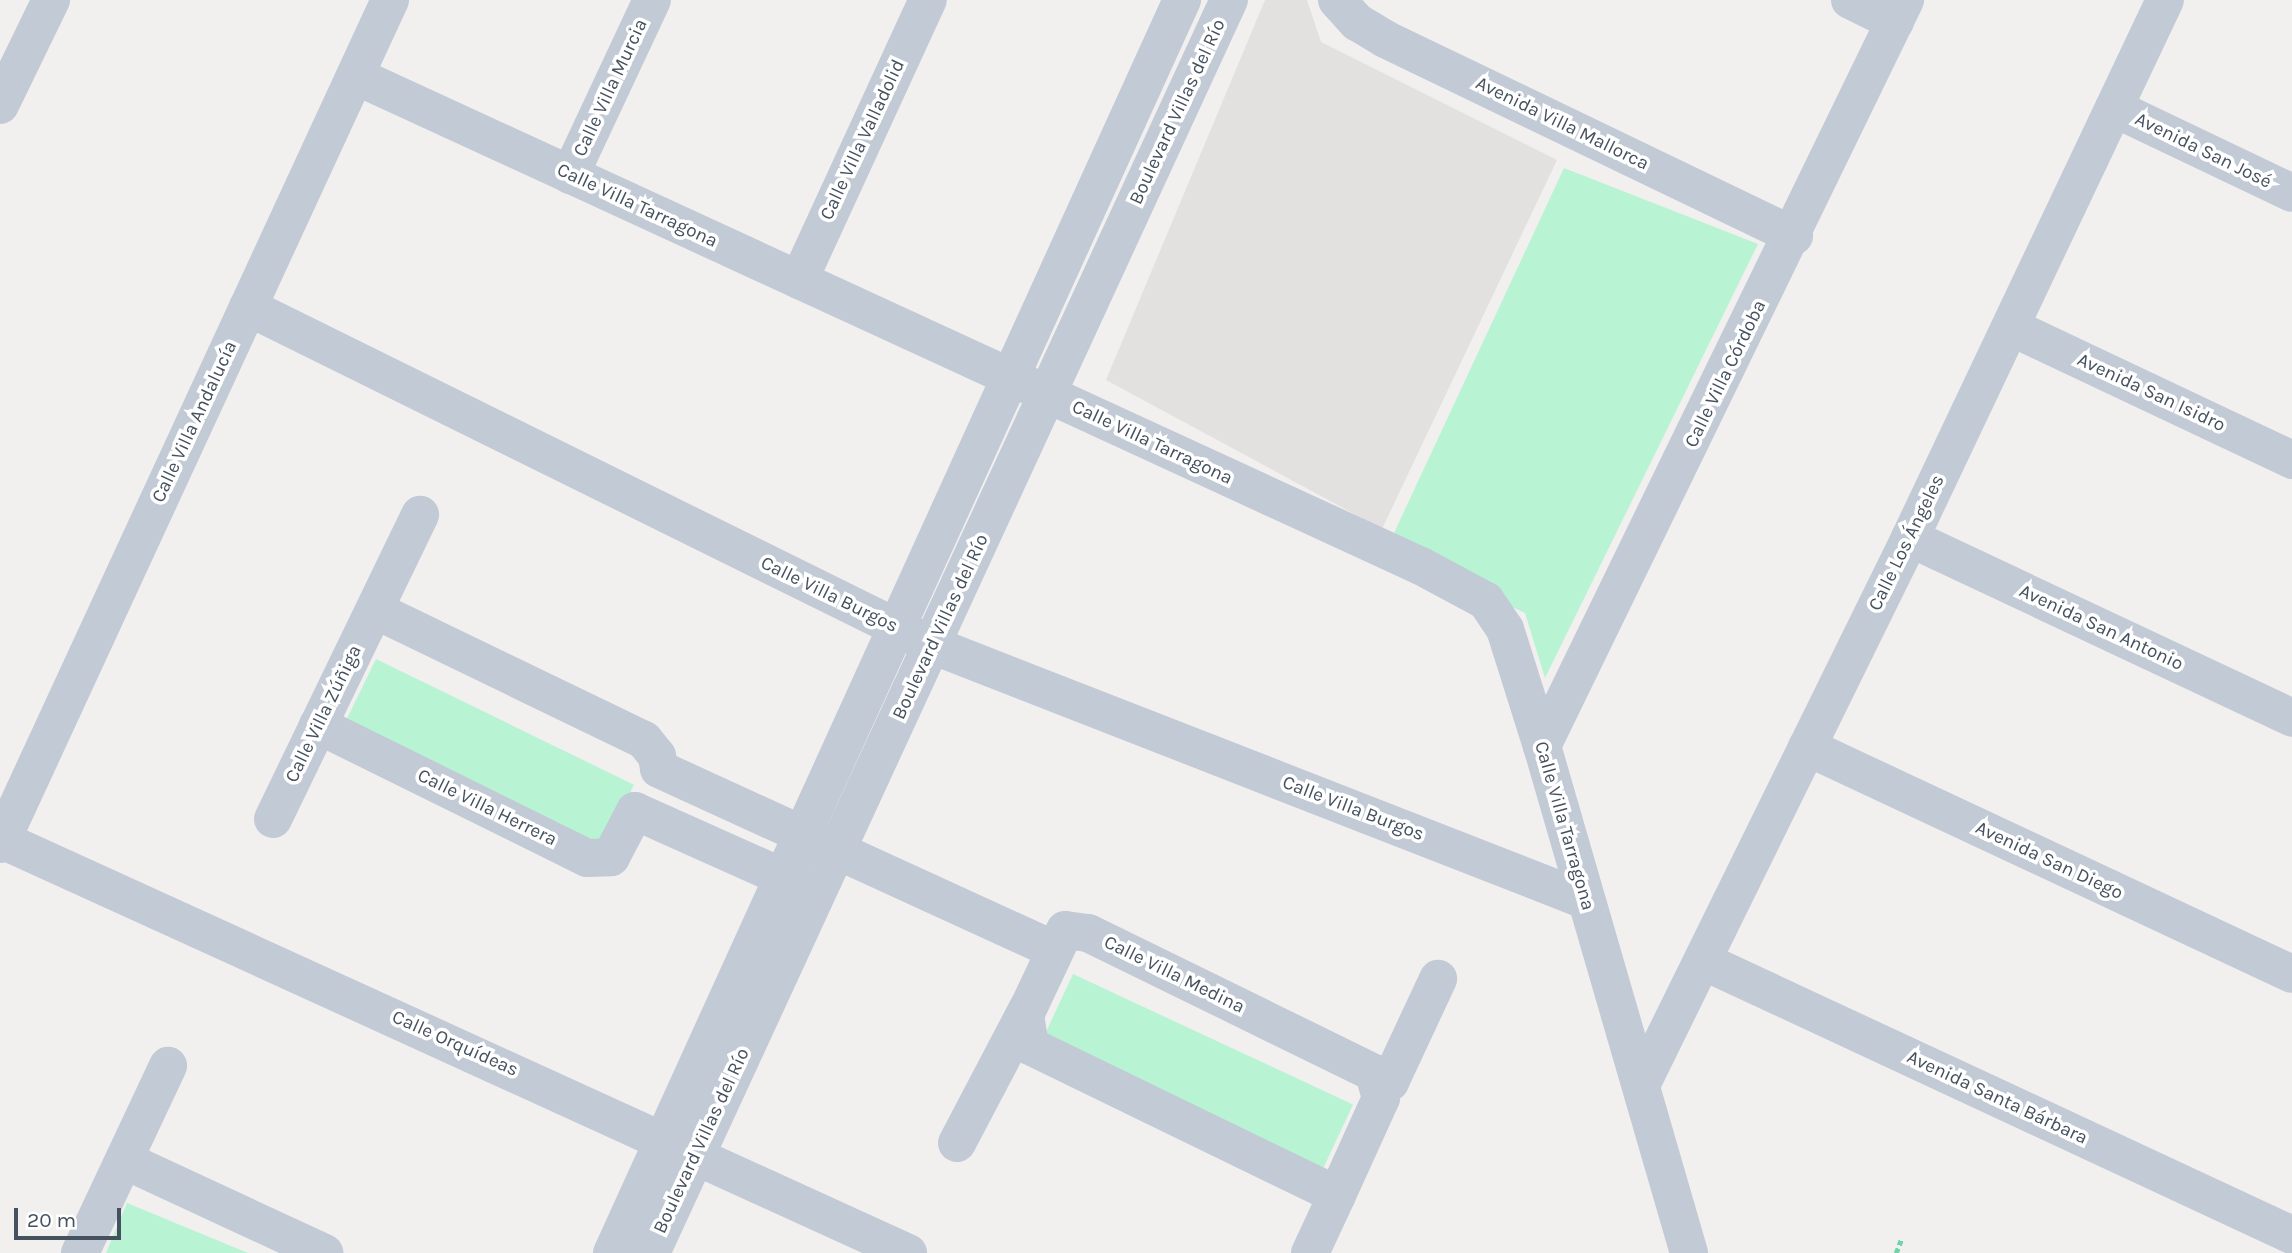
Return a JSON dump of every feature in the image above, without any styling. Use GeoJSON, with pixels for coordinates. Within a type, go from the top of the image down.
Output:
{"type":"FeatureCollection","features":[{"type":"Feature","properties":{"kind":"street"},"geometry":{"type":"LineString","coordinates":[[0,105],[51,0]]}},
{"type":"Feature","properties":{"kind":"street","name":"Calle Villa Andalucía"},"geometry":{"type":"LineString","coordinates":[[1,841],[390,0]]}},
{"type":"Feature","properties":{"kind":"street","name":"Calle Villa Murcia"},"geometry":{"type":"LineString","coordinates":[[570,175],[652,0]]}},
{"type":"Feature","properties":{"kind":"street","name":"Calle Villa Valladolid"},"geometry":{"type":"LineString","coordinates":[[799,280],[928,0]]}},
{"type":"Feature","properties":{"kind":"street","name":"Boulevard Villas del Río"},"geometry":{"type":"LineString","coordinates":[[612,1253],[680,1146],[801,886],[839,850],[1012,378],[1182,0]]}},
{"type":"Feature","properties":{"kind":"street","name":"Boulevard Villas del Río"},"geometry":{"type":"LineString","coordinates":[[801,886],[803,838],[1048,395],[1229,0]]}},
{"type":"Feature","properties":{"kind":"street","name":"Avenida Villa Mallorca"},"geometry":{"type":"LineString","coordinates":[[1337,0],[1357,22],[1385,39],[1794,236]]}},
{"type":"Feature","properties":{"kind":"street"},"geometry":{"type":"LineString","coordinates":[[1850,0],[1900,11]]}},
{"type":"Feature","properties":{"kind":"street","name":"Calle Los Ángeles"},"geometry":{"type":"LineString","coordinates":[[1642,1083],[1910,538],[2165,0]]}},
{"type":"Feature","properties":{"kind":"street","name":"Calle Villa Córdoba"},"geometry":{"type":"LineString","coordinates":[[1542,746],[1794,236],[1900,11]]}},
{"type":"Feature","properties":{"kind":"street","name":"Calle Villa Tarragona"},"geometry":{"type":"LineString","coordinates":[[356,76],[1421,566],[1486,601],[1505,629],[1542,746],[1585,900],[1642,1083],[1689,1253]]}},
{"type":"Feature","properties":{"kind":"street","name":"Avenida San José"},"geometry":{"type":"LineString","coordinates":[[2114,108],[2292,193]]}},
{"type":"Feature","properties":{"kind":"street","name":"Calle Villa Burgos"},"geometry":{"type":"LineString","coordinates":[[248,307],[915,638],[1585,900]]}},
{"type":"Feature","properties":{"kind":"street","name":"Avenida San Isidro"},"geometry":{"type":"LineString","coordinates":[[2011,327],[2292,460]]}},
{"type":"Feature","properties":{"kind":"street","name":"Calle Villa Zúñiga"},"geometry":{"type":"LineString","coordinates":[[273,819],[420,515]]}},
{"type":"Feature","properties":{"kind":"street","name":"Avenida San Antonio"},"geometry":{"type":"LineString","coordinates":[[1910,538],[2292,718]]}},
{"type":"Feature","properties":{"kind":"street"},"geometry":{"type":"LineString","coordinates":[[375,610],[644,740],[657,756],[659,769],[803,838],[839,850],[1055,950]]}},
{"type":"Feature","properties":{"kind":"street","name":"Calle Villa Herrera"},"geometry":{"type":"LineString","coordinates":[[318,725],[587,858],[611,857],[635,811],[801,886]]}},
{"type":"Feature","properties":{"kind":"street","name":"Avenida San Diego"},"geometry":{"type":"LineString","coordinates":[[1807,747],[2292,974]]}},
{"type":"Feature","properties":{"kind":"street","name":"Calle Orquídeas"},"geometry":{"type":"LineString","coordinates":[[1,841],[680,1146],[908,1253]]}},
{"type":"Feature","properties":{"kind":"street","name":"Calle Villa Medina"},"geometry":{"type":"LineString","coordinates":[[957,1143],[1028,1008],[1065,930],[1088,933],[1370,1075]]}},
{"type":"Feature","properties":{"kind":"street","name":"Avenida Santa Bárbara"},"geometry":{"type":"LineString","coordinates":[[1703,961],[2292,1235]]}},
{"type":"Feature","properties":{"kind":"street"},"geometry":{"type":"LineString","coordinates":[[1370,1075],[1390,1082],[1438,979]]}},
{"type":"Feature","properties":{"kind":"street"},"geometry":{"type":"LineString","coordinates":[[1028,1008],[1024,1030],[1037,1053],[1337,1195]]}},
{"type":"Feature","properties":{"kind":"street"},"geometry":{"type":"LineString","coordinates":[[80,1253],[168,1066]]}},
{"type":"Feature","properties":{"kind":"street"},"geometry":{"type":"LineString","coordinates":[[1310,1253],[1378,1107],[1370,1075]]}},
{"type":"Feature","properties":{"kind":"street","name":"Boulevard Villas del Río"},"geometry":{"type":"LineString","coordinates":[[651,1253],[680,1146]]}},
{"type":"Feature","properties":{"kind":"street"},"geometry":{"type":"LineString","coordinates":[[124,1160],[324,1253]]}},
{"type":"Feature","properties":{"kind":"path"},"geometry":{"type":"LineString","coordinates":[[1896,1253],[1901,1240]]}},
{"type":"Feature","properties":{"kind":"shaded area"},"geometry":{"type":"Polygon","coordinates":[[[1265,0],[1307,0],[1321,42],[1557,160],[1382,529],[1106,380],[1265,0]]]}},
{"type":"Feature","properties":{"kind":"green space"},"geometry":{"type":"Polygon","coordinates":[[[1564,168],[1758,244],[1545,678],[1525,613],[1387,548],[1564,168]]]}},
{"type":"Feature","properties":{"kind":"green space"},"geometry":{"type":"Polygon","coordinates":[[[376,659],[634,785],[597,861],[339,735],[376,659]]]}},
{"type":"Feature","properties":{"kind":"green space"},"geometry":{"type":"Polygon","coordinates":[[[1073,974],[1353,1105],[1321,1174],[1040,1044],[1073,974]]]}},
{"type":"Feature","properties":{"kind":"green space"},"geometry":{"type":"Polygon","coordinates":[[[127,1203],[248,1253],[106,1253],[127,1203]]]}}]}
